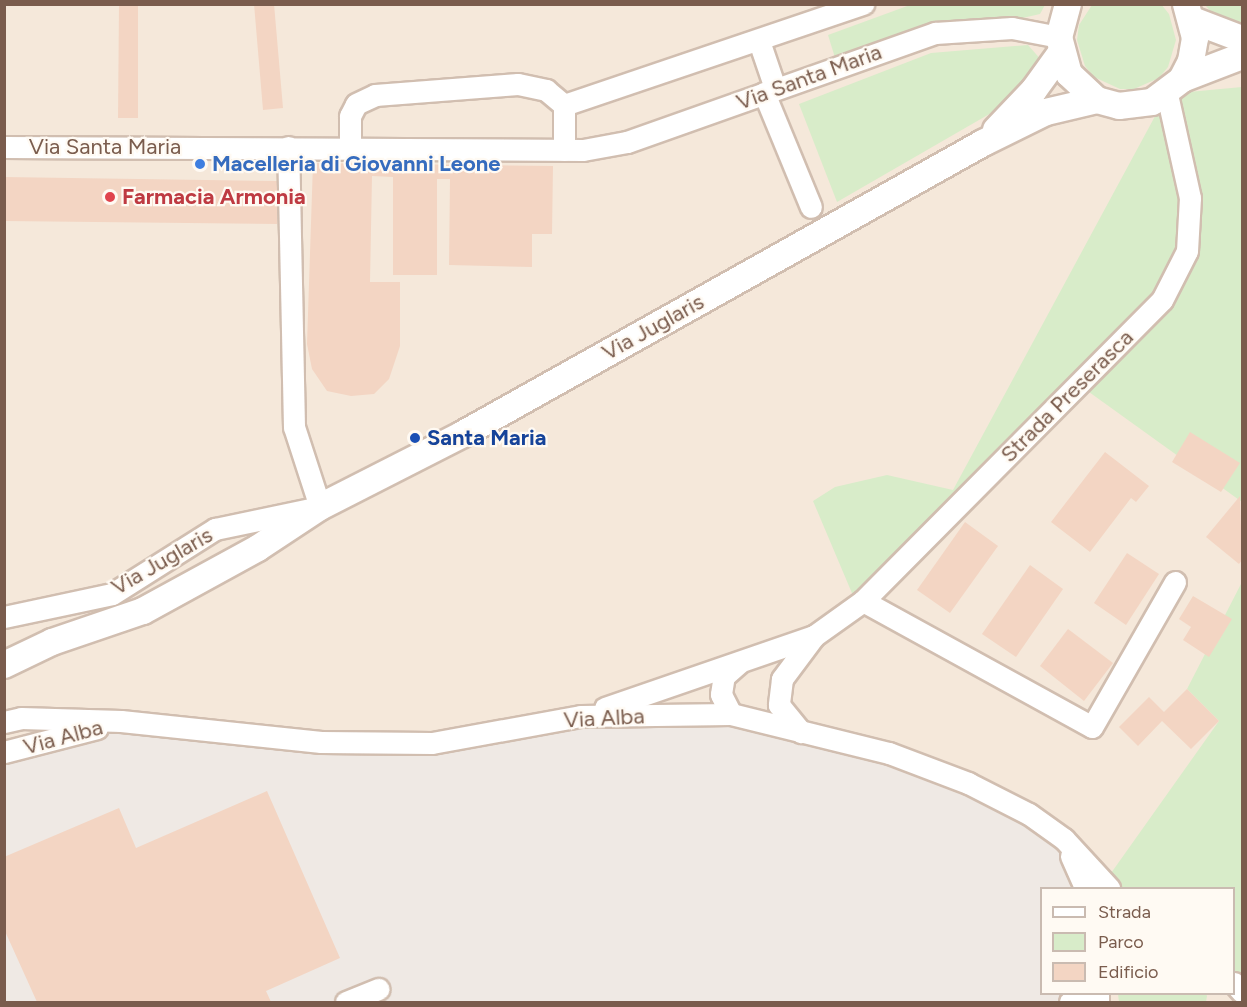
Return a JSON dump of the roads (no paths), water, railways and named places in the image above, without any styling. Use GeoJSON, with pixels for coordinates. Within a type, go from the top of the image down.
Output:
{"type":"FeatureCollection","features":[{"type":"Feature","properties":{"kind":"street"},"geometry":{"type":"LineString","coordinates":[[564,105],[863,4]]}},
{"type":"Feature","properties":{"kind":"street"},"geometry":{"type":"LineString","coordinates":[[1068,4],[1059,46],[1069,74],[1097,100],[1119,106],[1137,106],[1174,86],[1242,56]]}},
{"type":"Feature","properties":{"kind":"street"},"geometry":{"type":"LineString","coordinates":[[1189,12],[1242,39]]}},
{"type":"Feature","properties":{"kind":"street"},"geometry":{"type":"LineString","coordinates":[[1174,86],[1191,61],[1195,38],[1189,12]]}},
{"type":"Feature","properties":{"kind":"street","name":"Via Santa Maria"},"geometry":{"type":"LineString","coordinates":[[4,147],[564,150],[627,142],[935,33],[1012,28],[1059,46]]}},
{"type":"Feature","properties":{"kind":"street"},"geometry":{"type":"LineString","coordinates":[[759,41],[770,91],[811,207]]}},
{"type":"Feature","properties":{"kind":"street","name":"Via Juglaris"},"geometry":{"type":"LineString","coordinates":[[983,143],[1034,90],[1059,46]]}},
{"type":"Feature","properties":{"kind":"street"},"geometry":{"type":"LineString","coordinates":[[350,148],[350,116],[356,104],[375,96],[518,84],[546,90],[564,105]]}},
{"type":"Feature","properties":{"kind":"street","name":"Strada Preserasca"},"geometry":{"type":"LineString","coordinates":[[581,716],[814,636],[863,601],[1162,300],[1187,250],[1190,198],[1174,86]]}},
{"type":"Feature","properties":{"kind":"street","name":"Via Juglaris"},"geometry":{"type":"LineString","coordinates":[[4,665],[52,642],[143,611],[258,548],[320,507],[463,434],[983,143],[1046,112],[1097,100]]}},
{"type":"Feature","properties":{"kind":"street"},"geometry":{"type":"LineString","coordinates":[[564,105],[564,150]]}},
{"type":"Feature","properties":{"kind":"street"},"geometry":{"type":"LineString","coordinates":[[288,147],[294,427],[320,507]]}},
{"type":"Feature","properties":{"kind":"street","name":"Via Juglaris"},"geometry":{"type":"LineString","coordinates":[[4,617],[112,594],[215,529],[320,507]]}},
{"type":"Feature","properties":{"kind":"street"},"geometry":{"type":"LineString","coordinates":[[863,601],[1092,727],[1175,582]]}},
{"type":"Feature","properties":{"kind":"street","name":"Strada Preserasca"},"geometry":{"type":"LineString","coordinates":[[801,732],[779,705],[782,679],[814,636]]}},
{"type":"Feature","properties":{"kind":"street","name":"Via Juglaris"},"geometry":{"type":"LineString","coordinates":[[4,649],[52,642]]}},
{"type":"Feature","properties":{"kind":"street"},"geometry":{"type":"LineString","coordinates":[[731,714],[721,694],[724,676],[739,663]]}},
{"type":"Feature","properties":{"kind":"street","name":"Via Alba"},"geometry":{"type":"LineString","coordinates":[[4,722],[21,718],[121,721],[321,742],[432,744],[581,716],[731,714],[889,753],[968,783],[1029,814],[1064,839],[1108,887]]}},
{"type":"Feature","properties":{"kind":"street","name":"Via Alba"},"geometry":{"type":"LineString","coordinates":[[4,752],[121,721]]}},
{"type":"Feature","properties":{"kind":"street"},"geometry":{"type":"LineString","coordinates":[[1064,839],[1085,887]]}},
{"type":"Feature","properties":{"kind":"street"},"geometry":{"type":"LineString","coordinates":[[346,1002],[379,989]]}},
{"type":"Feature","properties":{"kind":"place","name":"Macelleria di Giovanni Leone"},"geometry":{"type":"Point","coordinates":[200,164]}},
{"type":"Feature","properties":{"kind":"place","name":"Farmacia Armonia"},"geometry":{"type":"Point","coordinates":[110,197]}},
{"type":"Feature","properties":{"kind":"place","name":"Santa Maria"},"geometry":{"type":"Point","coordinates":[415,438]}}]}
